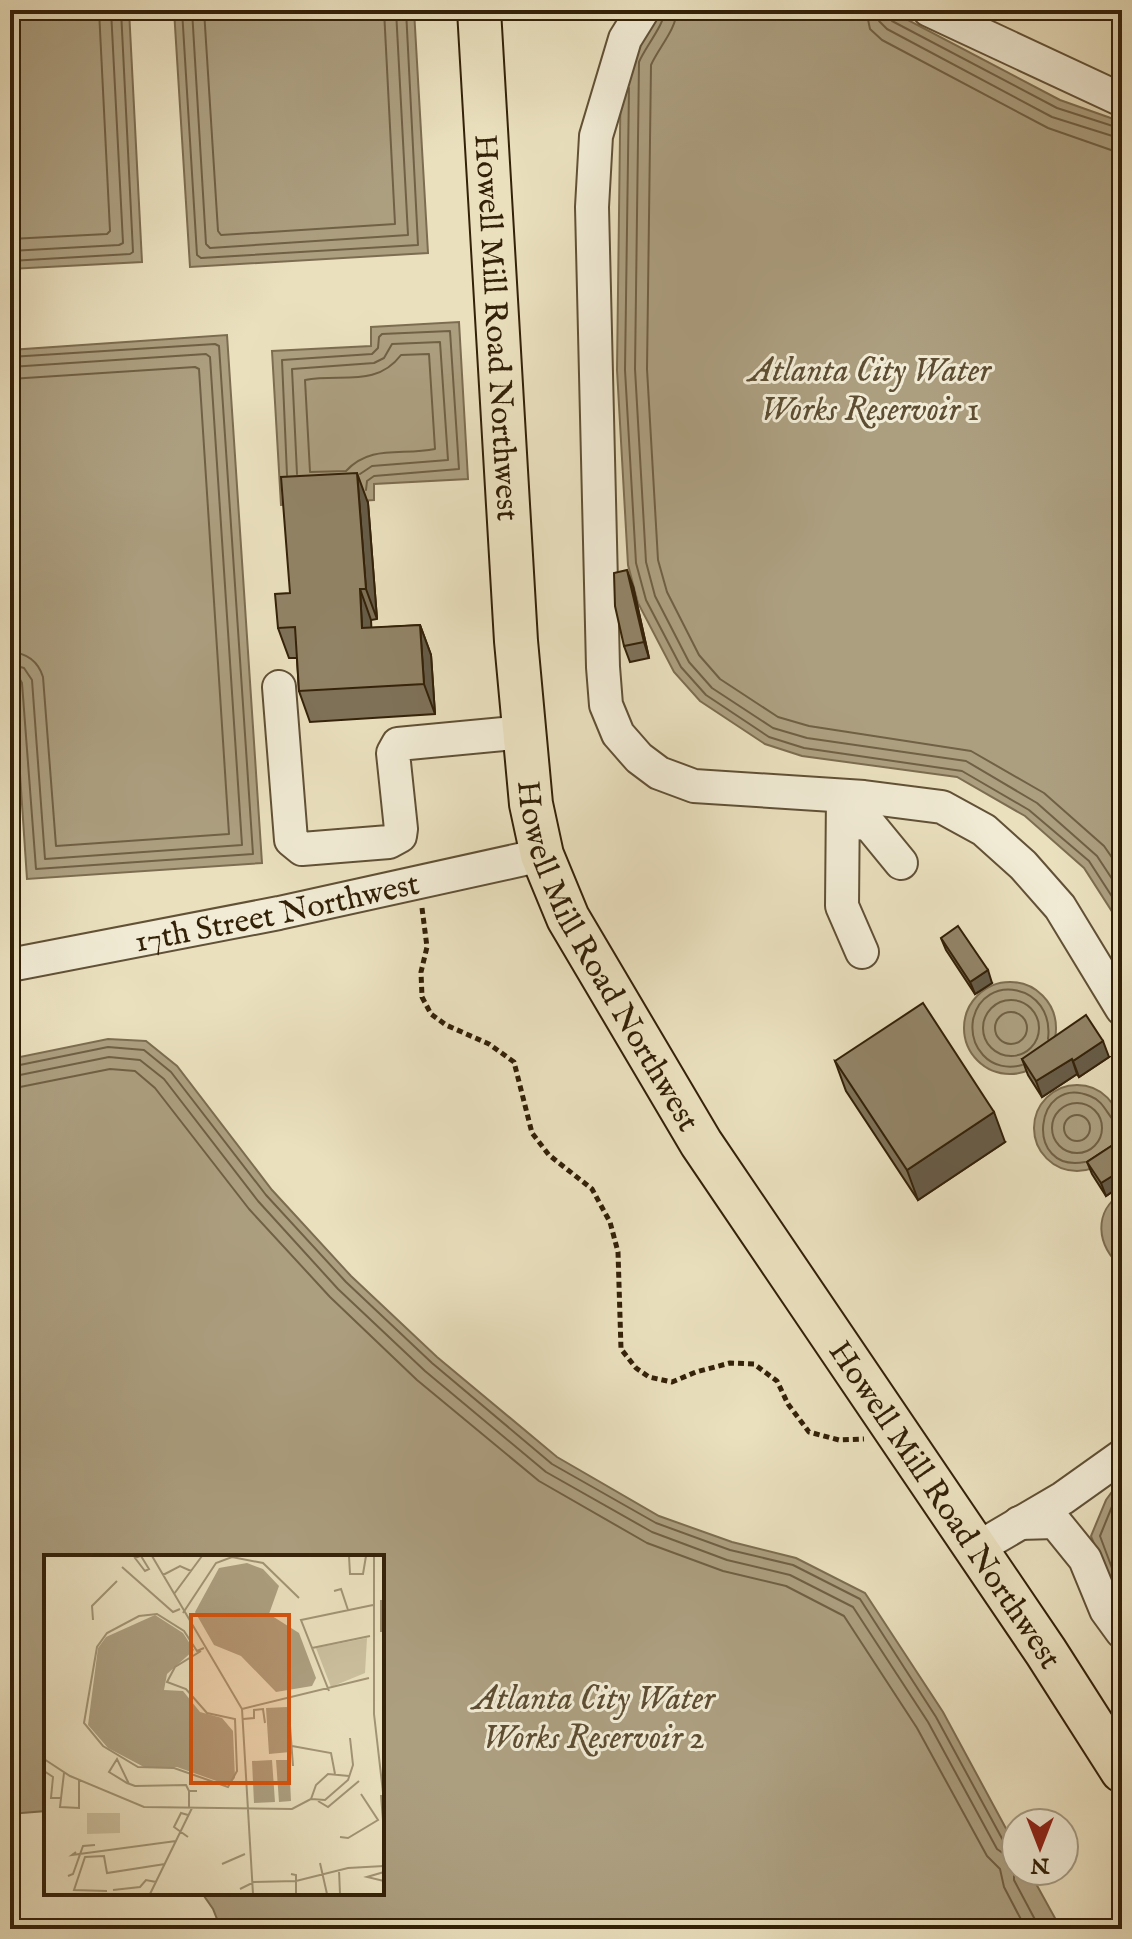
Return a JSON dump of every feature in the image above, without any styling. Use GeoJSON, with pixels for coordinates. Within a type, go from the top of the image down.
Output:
{"type":"FeatureCollection","features":[{"type":"Feature","properties":{"kind":"main road","name":"Howell Mill Road Northwest"},"geometry":{"type":"LineString","coordinates":[[479,10],[515,625],[531,804],[542,855],[568,918],[701,1143],[1122,1771]]}},
{"type":"Feature","properties":{"kind":"street"},"geometry":{"type":"LineString","coordinates":[[643,10],[625,39],[596,136],[592,207],[606,705],[618,734],[639,758],[659,773],[694,786],[750,800],[843,809],[942,807],[984,830],[1023,865],[1060,907],[1122,1009]]}},
{"type":"Feature","properties":{"kind":"street"},"geometry":{"type":"LineString","coordinates":[[929,10],[1122,100]]}},
{"type":"Feature","properties":{"kind":"street"},"geometry":{"type":"LineString","coordinates":[[279,687],[291,840],[302,849],[389,842],[400,836],[393,753],[398,744],[524,732]]}},
{"type":"Feature","properties":{"kind":"street"},"geometry":{"type":"LineString","coordinates":[[843,809],[869,824],[901,863]]}},
{"type":"Feature","properties":{"kind":"street"},"geometry":{"type":"LineString","coordinates":[[843,809],[842,906],[862,952]]}},
{"type":"Feature","properties":{"kind":"street","name":"17th Street Northwest"},"geometry":{"type":"LineString","coordinates":[[11,957],[417,884],[542,855]]}},
{"type":"Feature","properties":{"kind":"street"},"geometry":{"type":"LineString","coordinates":[[976,1549],[1063,1498],[1122,1456]]}},
{"type":"Feature","properties":{"kind":"street"},"geometry":{"type":"LineString","coordinates":[[1016,1523],[1055,1522],[1085,1559],[1106,1610],[1122,1632]]}},
{"type":"Feature","properties":{"kind":"path"},"geometry":{"type":"LineString","coordinates":[[417,884],[425,917],[427,947],[421,972],[422,997],[431,1014],[446,1025],[489,1044],[514,1062],[532,1133],[549,1155],[592,1189],[610,1222],[618,1252],[621,1349],[636,1368],[649,1377],[672,1382],[730,1363],[754,1364],[777,1381],[788,1404],[809,1432],[839,1440],[901,1438]]}},
{"type":"Feature","properties":{"kind":"water"},"geometry":{"type":"Polygon","coordinates":[[[10,10],[129,10],[142,262],[10,269],[10,10]]]}},
{"type":"Feature","properties":{"kind":"water"},"geometry":{"type":"Polygon","coordinates":[[[174,10],[414,10],[428,253],[190,267],[174,10]]]}},
{"type":"Feature","properties":{"kind":"water","name":"Atlanta City Water Works Reservoir 1"},"geometry":{"type":"Polygon","coordinates":[[[650,10],[889,10],[1060,100],[1122,122],[1122,927],[1084,868],[1025,816],[957,777],[802,756],[765,744],[700,701],[674,672],[638,603],[628,565],[617,370],[621,57],[650,10]]]}},
{"type":"Feature","properties":{"kind":"water"},"geometry":{"type":"Polygon","coordinates":[[[459,322],[468,479],[374,484],[374,500],[281,505],[272,351],[371,346],[371,327],[459,322]]]}},
{"type":"Feature","properties":{"kind":"water"},"geometry":{"type":"Polygon","coordinates":[[[227,335],[262,863],[27,879],[10,624],[10,350],[227,335]]]}},
{"type":"Feature","properties":{"kind":"water"},"geometry":{"type":"Polygon","coordinates":[[[1010,982],[1028,985],[1043,995],[1053,1010],[1056,1028],[1053,1046],[1043,1061],[1028,1071],[1010,1074],[992,1071],[977,1061],[967,1046],[964,1028],[967,1010],[977,995],[992,985],[1010,982]]]}},
{"type":"Feature","properties":{"kind":"water","name":"Atlanta City Water Works Reservoir 2"},"geometry":{"type":"Polygon","coordinates":[[[108,1039],[146,1041],[177,1066],[272,1190],[351,1276],[437,1357],[557,1457],[659,1516],[732,1542],[796,1558],[865,1593],[943,1712],[1000,1817],[1000,1887],[1038,1887],[1061,1929],[221,1929],[203,1895],[384,1895],[384,1555],[44,1555],[44,1811],[10,1814],[10,1059],[108,1039]]]}},
{"type":"Feature","properties":{"kind":"water"},"geometry":{"type":"Polygon","coordinates":[[[1077,1085],[1101,1092],[1113,1104],[1120,1128],[1113,1152],[1101,1164],[1077,1171],[1053,1164],[1041,1152],[1034,1128],[1041,1104],[1053,1092],[1077,1085]]]}},
{"type":"Feature","properties":{"kind":"water"},"geometry":{"type":"Polygon","coordinates":[[[1122,1193],[1122,1267],[1107,1250],[1101,1229],[1106,1209],[1122,1193]]]}},
{"type":"Feature","properties":{"kind":"water"},"geometry":{"type":"Polygon","coordinates":[[[1122,1478],[1122,1613],[1091,1536],[1106,1500],[1122,1478]]]}},
{"type":"Feature","properties":{"kind":"building"},"geometry":{"type":"Polygon","coordinates":[[[357,473],[366,589],[360,589],[362,628],[420,625],[424,684],[299,691],[295,627],[278,628],[275,594],[290,593],[281,477],[357,473]]]}},
{"type":"Feature","properties":{"kind":"building"},"geometry":{"type":"Polygon","coordinates":[[[627,570],[644,642],[624,646],[615,606],[614,573],[627,570]]]}},
{"type":"Feature","properties":{"kind":"building"},"geometry":{"type":"Polygon","coordinates":[[[958,926],[988,970],[970,982],[941,938],[958,926]]]}},
{"type":"Feature","properties":{"kind":"building"},"geometry":{"type":"Polygon","coordinates":[[[923,1003],[994,1112],[907,1170],[835,1061],[923,1003]]]}},
{"type":"Feature","properties":{"kind":"building"},"geometry":{"type":"Polygon","coordinates":[[[1086,1015],[1103,1041],[1036,1081],[1022,1059],[1086,1015]]]}},
{"type":"Feature","properties":{"kind":"building"},"geometry":{"type":"Polygon","coordinates":[[[1122,1139],[1122,1170],[1101,1183],[1087,1162],[1122,1139]]]}}]}
